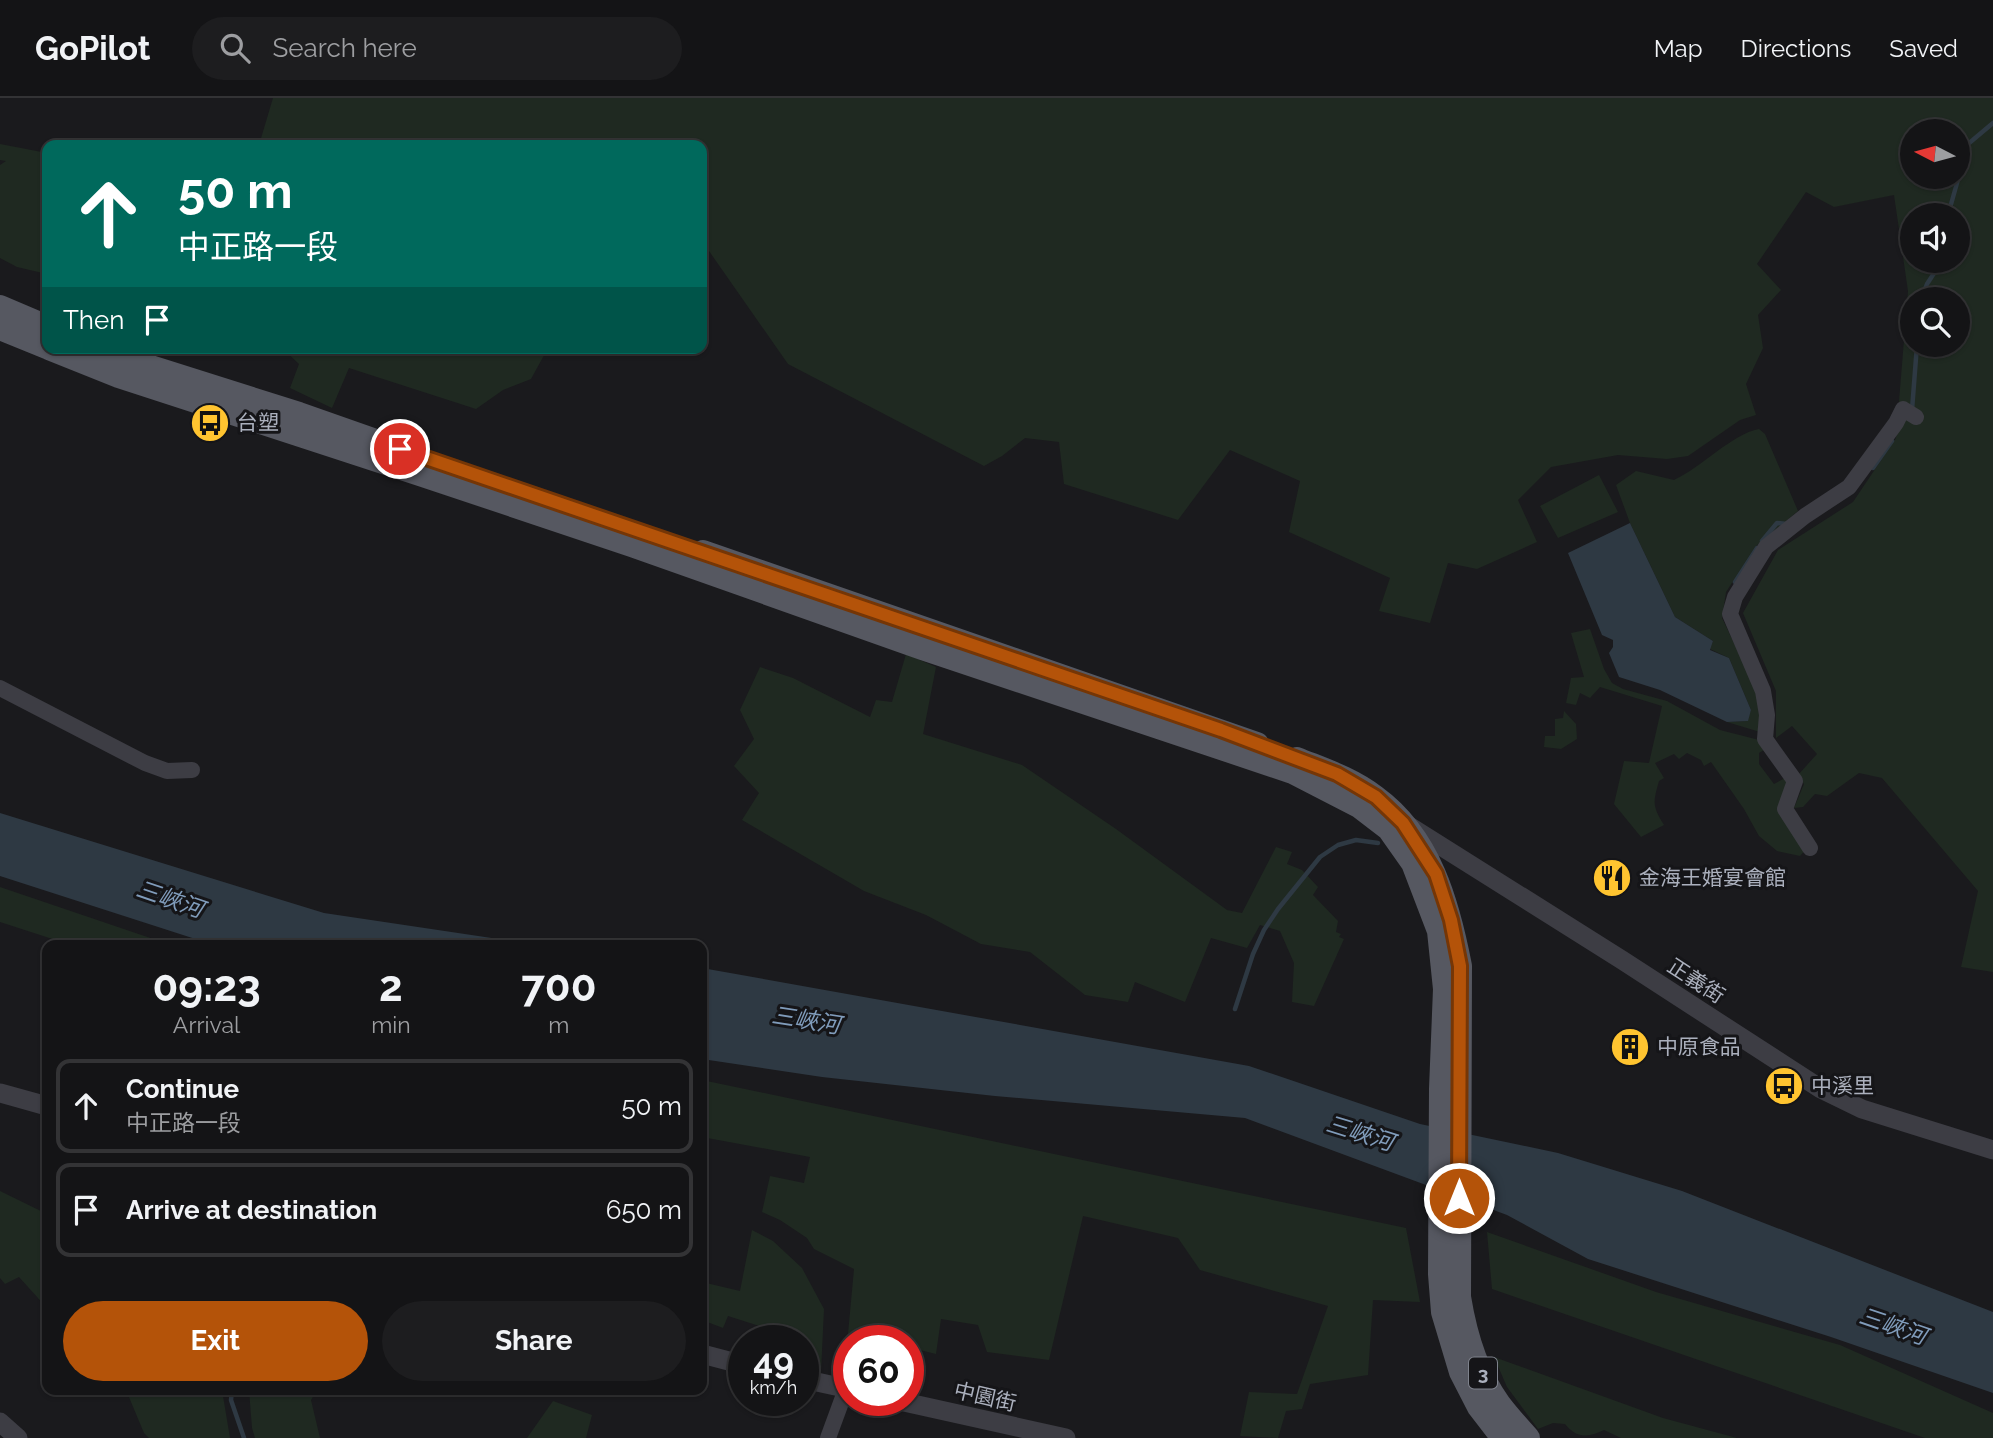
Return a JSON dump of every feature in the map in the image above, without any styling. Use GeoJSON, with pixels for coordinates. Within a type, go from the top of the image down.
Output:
{"type":"FeatureCollection","features":[{"type":"Feature","properties":{"kind":"main road"},"geometry":{"type":"LineString","coordinates":[[0,307],[42,325]]}},
{"type":"Feature","properties":{"kind":"main road","name":"3"},"geometry":{"type":"LineString","coordinates":[[0,328],[42,346]]}},
{"type":"Feature","properties":{"kind":"main road","name":"3"},"geometry":{"type":"LineString","coordinates":[[63,354],[119,376],[445,482],[935,652],[1293,772],[1396,826]]}},
{"type":"Feature","properties":{"kind":"main road","name":"3"},"geometry":{"type":"LineString","coordinates":[[114,354],[299,414],[1221,730],[1337,774],[1376,797],[1396,826],[1438,931],[1445,989],[1450,1094],[1440,1274],[1451,1304],[1461,1372],[1479,1406],[1503,1438]]}},
{"type":"Feature","properties":{"kind":"main road","name":"3"},"geometry":{"type":"LineString","coordinates":[[1451,1304],[1463,1322],[1473,1353],[1498,1403],[1528,1438]]}},
{"type":"Feature","properties":{"kind":"street"},"geometry":{"type":"LineString","coordinates":[[1810,848],[1785,809],[1795,781],[1765,739],[1767,715],[1763,691],[1730,614],[1735,597],[1766,547],[1805,516],[1849,487],[1903,409],[1912,414]]}},
{"type":"Feature","properties":{"kind":"street"},"geometry":{"type":"LineString","coordinates":[[0,688],[145,763],[167,771],[192,770]]}},
{"type":"Feature","properties":{"kind":"street","name":"正義街"},"geometry":{"type":"LineString","coordinates":[[1396,826],[1622,960],[1821,1089],[1862,1110],[1993,1150]]}},
{"type":"Feature","properties":{"kind":"street"},"geometry":{"type":"LineString","coordinates":[[0,1093],[42,1105]]}},
{"type":"Feature","properties":{"kind":"street"},"geometry":{"type":"LineString","coordinates":[[707,1355],[728,1361]]}},
{"type":"Feature","properties":{"kind":"street","name":"中園街"},"geometry":{"type":"LineString","coordinates":[[924,1408],[1002,1431],[1066,1438]]}},
{"type":"Feature","properties":{"kind":"street"},"geometry":{"type":"LineString","coordinates":[[828,1438],[837,1416]]}},
{"type":"Feature","properties":{"kind":"shaded area"},"geometry":{"type":"Polygon","coordinates":[[[273,98],[1993,98],[1993,972],[1961,967],[1978,891],[1882,778],[1859,773],[1827,796],[1815,794],[1803,807],[1794,808],[1804,784],[1798,775],[1817,754],[1792,726],[1776,738],[1776,691],[1743,613],[1778,550],[1853,502],[1896,438],[1903,357],[1970,357],[1970,287],[1907,287],[1905,273],[1970,273],[1970,203],[1900,203],[1900,236],[1894,195],[1834,207],[1806,192],[1757,264],[1781,290],[1758,315],[1763,348],[1746,384],[1756,415],[1740,420],[1688,456],[1667,459],[1618,455],[1551,467],[1518,500],[1537,542],[1477,569],[1448,563],[1430,623],[1379,611],[1390,578],[1289,532],[1300,481],[1230,450],[1178,520],[1064,484],[1059,442],[1025,438],[984,466],[788,364],[707,248],[707,140],[260,140],[273,98]]]}},
{"type":"Feature","properties":{"kind":"shaded area"},"geometry":{"type":"Polygon","coordinates":[[[0,144],[42,152],[42,273],[17,267],[0,258],[0,165],[6,161],[0,160],[0,144]]]}},
{"type":"Feature","properties":{"kind":"shaded area"},"geometry":{"type":"Polygon","coordinates":[[[288,354],[545,354],[531,379],[503,390],[476,409],[349,368],[332,408],[290,388],[299,364],[288,354]]]}},
{"type":"Feature","properties":{"kind":"shaded area"},"geometry":{"type":"Polygon","coordinates":[[[1759,429],[1765,434],[1798,511],[1755,547],[1726,592],[1722,618],[1758,693],[1760,732],[1727,722],[1747,721],[1751,710],[1729,658],[1710,649],[1713,641],[1675,617],[1630,523],[1616,485],[1636,471],[1674,480],[1738,437],[1759,429]]]}},
{"type":"Feature","properties":{"kind":"shaded area"},"geometry":{"type":"Polygon","coordinates":[[[1599,475],[1618,512],[1558,538],[1540,506],[1599,475]]]}},
{"type":"Feature","properties":{"kind":"shaded area"},"geometry":{"type":"Polygon","coordinates":[[[1590,629],[1604,669],[1612,683],[1623,689],[1667,701],[1720,730],[1763,741],[1767,748],[1759,753],[1759,764],[1774,784],[1787,777],[1783,810],[1807,848],[1800,856],[1777,851],[1759,836],[1744,809],[1711,762],[1704,766],[1701,760],[1687,753],[1679,759],[1674,754],[1655,763],[1664,778],[1659,781],[1655,804],[1664,825],[1641,837],[1614,804],[1624,761],[1649,763],[1662,706],[1600,687],[1590,698],[1580,693],[1576,705],[1566,703],[1571,678],[1584,677],[1571,633],[1590,629]]]}},
{"type":"Feature","properties":{"kind":"shaded area"},"geometry":{"type":"Polygon","coordinates":[[[906,654],[936,667],[923,734],[1022,765],[1227,910],[1242,913],[1276,847],[1292,852],[1287,864],[1302,870],[1318,887],[1313,895],[1338,921],[1336,932],[1344,939],[1314,1006],[1292,1002],[1294,963],[1280,931],[1260,925],[1247,948],[1211,938],[1185,1002],[1135,982],[1128,1002],[1085,995],[1030,952],[981,944],[926,915],[864,891],[742,820],[759,793],[734,766],[754,739],[740,710],[760,667],[793,678],[870,717],[876,700],[892,702],[906,654]]]}},
{"type":"Feature","properties":{"kind":"shaded area"},"geometry":{"type":"Polygon","coordinates":[[[1564,711],[1576,724],[1577,739],[1561,749],[1544,747],[1545,736],[1555,736],[1555,719],[1563,718],[1564,711]]]}},
{"type":"Feature","properties":{"kind":"shaded area"},"geometry":{"type":"Polygon","coordinates":[[[0,887],[157,940],[56,940],[0,922],[0,887]]]}},
{"type":"Feature","properties":{"kind":"shaded area"},"geometry":{"type":"Polygon","coordinates":[[[707,1081],[1406,1228],[1420,1302],[1373,1300],[1368,1375],[1310,1384],[1302,1409],[1286,1411],[1278,1438],[1240,1436],[1249,1392],[1297,1394],[1328,1306],[1200,1270],[1178,1238],[1083,1216],[1049,1360],[987,1352],[978,1325],[941,1319],[936,1354],[924,1351],[924,1325],[849,1325],[854,1269],[814,1249],[807,1238],[762,1212],[770,1176],[804,1183],[810,1157],[707,1138],[707,1081]]]}},
{"type":"Feature","properties":{"kind":"shaded area"},"geometry":{"type":"Polygon","coordinates":[[[0,1191],[42,1212],[42,1302],[19,1277],[5,1284],[0,1278],[0,1191]]]}},
{"type":"Feature","properties":{"kind":"shaded area"},"geometry":{"type":"Polygon","coordinates":[[[752,1230],[773,1241],[802,1268],[824,1309],[821,1372],[819,1325],[756,1325],[728,1316],[723,1328],[707,1322],[707,1283],[740,1291],[752,1230]]]}},
{"type":"Feature","properties":{"kind":"shaded area"},"geometry":{"type":"Polygon","coordinates":[[[1487,1232],[1656,1292],[1840,1345],[1993,1413],[1993,1438],[1925,1438],[1492,1289],[1487,1232]]]}},
{"type":"Feature","properties":{"kind":"shaded area"},"geometry":{"type":"Polygon","coordinates":[[[1494,1357],[1663,1418],[1737,1438],[1621,1438],[1604,1430],[1583,1435],[1573,1432],[1565,1424],[1553,1423],[1538,1429],[1507,1387],[1494,1357]]]}},
{"type":"Feature","properties":{"kind":"shaded area"},"geometry":{"type":"Polygon","coordinates":[[[128,1395],[223,1395],[230,1438],[149,1438],[144,1433],[128,1395]]]}},
{"type":"Feature","properties":{"kind":"shaded area"},"geometry":{"type":"Polygon","coordinates":[[[249,1395],[314,1395],[311,1400],[320,1438],[255,1438],[249,1395]]]}},
{"type":"Feature","properties":{"kind":"shaded area"},"geometry":{"type":"Polygon","coordinates":[[[553,1401],[592,1415],[586,1438],[527,1438],[553,1401]]]}},
{"type":"Feature","properties":{"kind":"water"},"geometry":{"type":"Polygon","coordinates":[[[1630,523],[1675,617],[1713,641],[1710,650],[1729,658],[1751,710],[1748,721],[1727,722],[1660,690],[1619,677],[1609,653],[1613,640],[1602,635],[1568,553],[1630,523]]]}},
{"type":"Feature","properties":{"kind":"water","name":"三峽河"},"geometry":{"type":"Polygon","coordinates":[[[0,813],[324,913],[505,940],[198,940],[0,876],[0,813]]]}},
{"type":"Feature","properties":{"kind":"water","name":"三峽河"},"geometry":{"type":"Polygon","coordinates":[[[707,969],[1249,1066],[1420,1124],[1558,1153],[1682,1191],[1993,1312],[1993,1393],[1831,1337],[1588,1259],[1507,1215],[1245,1118],[995,1096],[822,1077],[707,1060],[707,969]]]}},
{"type":"Feature","properties":{"kind":"waterway"},"geometry":{"type":"LineString","coordinates":[[1951,203],[1968,144],[1993,123]]}},
{"type":"Feature","properties":{"kind":"waterway"},"geometry":{"type":"LineString","coordinates":[[1926,287],[1934,273]]}},
{"type":"Feature","properties":{"kind":"waterway"},"geometry":{"type":"LineString","coordinates":[[1912,410],[1916,357]]}},
{"type":"Feature","properties":{"kind":"waterway"},"geometry":{"type":"LineString","coordinates":[[1873,468],[1892,441]]}},
{"type":"Feature","properties":{"kind":"waterway"},"geometry":{"type":"LineString","coordinates":[[1762,541],[1777,523],[1787,524]]}},
{"type":"Feature","properties":{"kind":"waterway"},"geometry":{"type":"LineString","coordinates":[[1735,582],[1757,548]]}},
{"type":"Feature","properties":{"kind":"waterway"},"geometry":{"type":"LineString","coordinates":[[1235,1009],[1264,930],[1320,857],[1338,845],[1356,840],[1378,843]]}},
{"type":"Feature","properties":{"kind":"waterway"},"geometry":{"type":"LineString","coordinates":[[232,1395],[244,1438]]}},
{"type":"Feature","properties":{"kind":"place","name":"台塑"},"geometry":{"type":"Point","coordinates":[210,423]}},
{"type":"Feature","properties":{"kind":"place","name":"金海王婚宴會館"},"geometry":{"type":"Point","coordinates":[1612,878]}},
{"type":"Feature","properties":{"kind":"place","name":"中原食品"},"geometry":{"type":"Point","coordinates":[1630,1047]}},
{"type":"Feature","properties":{"kind":"place","name":"中溪里"},"geometry":{"type":"Point","coordinates":[1784,1086]}},
{"type":"Feature","properties":{"kind":"route"},"geometry":{"type":"LineString","coordinates":[[400,449],[1221,730],[1337,774],[1376,797],[1403,823],[1436,874],[1451,920],[1460,966],[1459,1198]]}}]}
